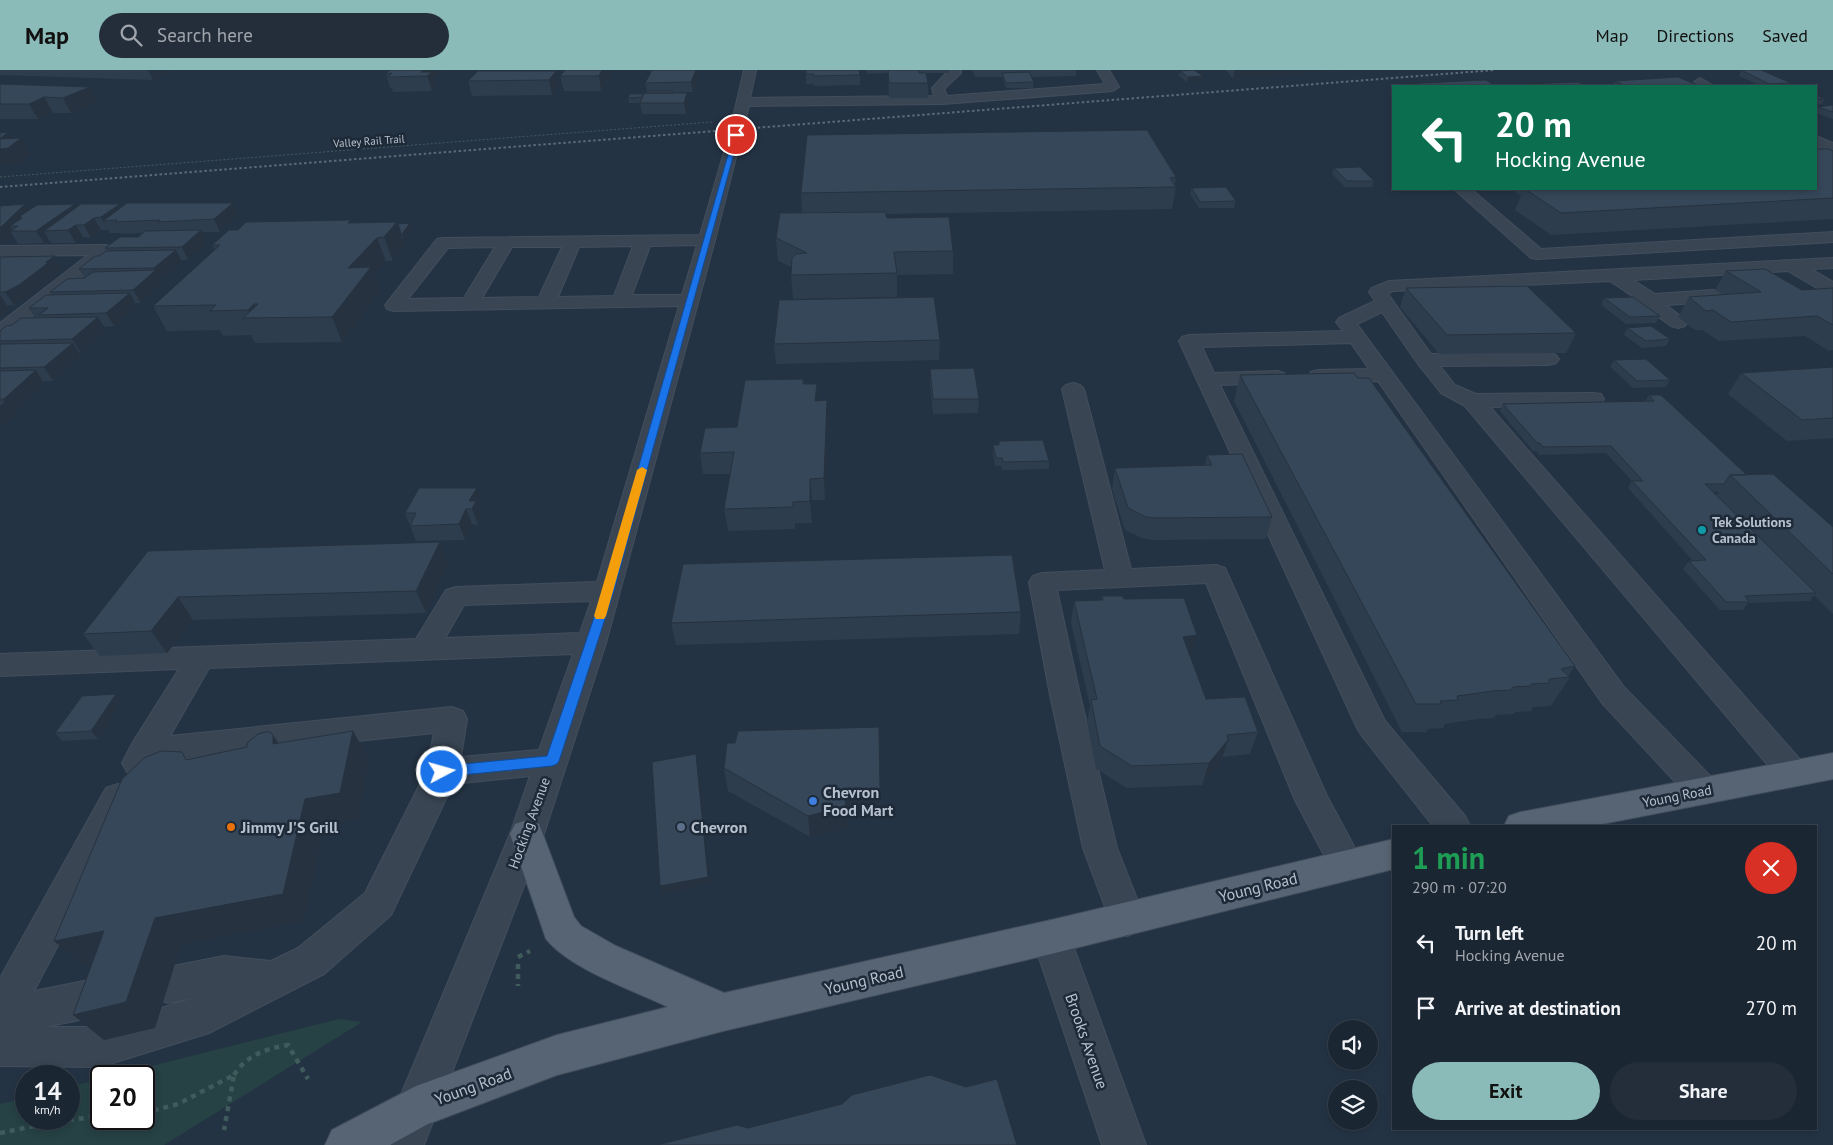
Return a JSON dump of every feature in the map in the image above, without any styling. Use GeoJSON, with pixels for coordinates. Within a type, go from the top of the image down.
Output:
{"type":"FeatureCollection","features":[{"type":"Feature","properties":{"kind":"main road","name":"Young Road"},"geometry":{"type":"LineString","coordinates":[[1526,825],[1833,766]]}},
{"type":"Feature","properties":{"kind":"main road"},"geometry":{"type":"LineString","coordinates":[[527,834],[558,927],[568,938],[603,958],[723,1012]]}},
{"type":"Feature","properties":{"kind":"main road","name":"Young Road"},"geometry":{"type":"LineString","coordinates":[[347,1145],[409,1126],[557,1055],[723,1012],[1051,938],[1392,854]]}},
{"type":"Feature","properties":{"kind":"street","name":"Hocking Avenue"},"geometry":{"type":"LineString","coordinates":[[409,1126],[527,834],[592,643],[707,240],[740,120],[750,70]]}},
{"type":"Feature","properties":{"kind":"street"},"geometry":{"type":"LineString","coordinates":[[743,102],[942,100],[1113,87],[1103,70]]}},
{"type":"Feature","properties":{"kind":"street"},"geometry":{"type":"LineString","coordinates":[[942,100],[938,88],[955,71]]}},
{"type":"Feature","properties":{"kind":"street"},"geometry":{"type":"LineString","coordinates":[[1817,141],[1833,149]]}},
{"type":"Feature","properties":{"kind":"street"},"geometry":{"type":"LineString","coordinates":[[1817,154],[1833,153]]}},
{"type":"Feature","properties":{"kind":"street"},"geometry":{"type":"LineString","coordinates":[[1463,190],[1537,254],[1833,237]]}},
{"type":"Feature","properties":{"kind":"street"},"geometry":{"type":"LineString","coordinates":[[621,301],[644,240]]}},
{"type":"Feature","properties":{"kind":"street"},"geometry":{"type":"LineString","coordinates":[[690,300],[394,305],[443,243],[707,240]]}},
{"type":"Feature","properties":{"kind":"street"},"geometry":{"type":"LineString","coordinates":[[470,304],[507,242]]}},
{"type":"Feature","properties":{"kind":"street"},"geometry":{"type":"LineString","coordinates":[[546,302],[573,242]]}},
{"type":"Feature","properties":{"kind":"street"},"geometry":{"type":"LineString","coordinates":[[0,251],[105,250],[0,333]]}},
{"type":"Feature","properties":{"kind":"street"},"geometry":{"type":"LineString","coordinates":[[1793,773],[1473,401],[1448,389],[1425,360],[1378,292],[1389,286],[1615,276],[1833,263]]}},
{"type":"Feature","properties":{"kind":"street"},"geometry":{"type":"LineString","coordinates":[[1793,266],[1833,292]]}},
{"type":"Feature","properties":{"kind":"street"},"geometry":{"type":"LineString","coordinates":[[1651,300],[1713,296],[1676,272]]}},
{"type":"Feature","properties":{"kind":"street"},"geometry":{"type":"LineString","coordinates":[[1615,276],[1651,300],[1657,307],[1678,322]]}},
{"type":"Feature","properties":{"kind":"street"},"geometry":{"type":"LineString","coordinates":[[1512,281],[1532,301]]}},
{"type":"Feature","properties":{"kind":"street"},"geometry":{"type":"LineString","coordinates":[[1805,295],[1833,292]]}},
{"type":"Feature","properties":{"kind":"street"},"geometry":{"type":"LineString","coordinates":[[1385,303],[1346,322],[1613,695],[1704,791]]}},
{"type":"Feature","properties":{"kind":"street"},"geometry":{"type":"LineString","coordinates":[[1357,337],[1189,341],[1373,728],[1452,825]]}},
{"type":"Feature","properties":{"kind":"street"},"geometry":{"type":"LineString","coordinates":[[1425,360],[1549,358]]}},
{"type":"Feature","properties":{"kind":"street"},"geometry":{"type":"LineString","coordinates":[[1207,379],[1384,375]]}},
{"type":"Feature","properties":{"kind":"street"},"geometry":{"type":"LineString","coordinates":[[1072,389],[1120,578]]}},
{"type":"Feature","properties":{"kind":"street"},"geometry":{"type":"LineString","coordinates":[[1473,401],[1593,399]]}},
{"type":"Feature","properties":{"kind":"street"},"geometry":{"type":"LineString","coordinates":[[1127,919],[1100,848],[1065,695],[1042,582],[1216,574],[1312,800],[1347,865]]}},
{"type":"Feature","properties":{"kind":"street"},"geometry":{"type":"LineString","coordinates":[[425,648],[456,596],[608,591]]}},
{"type":"Feature","properties":{"kind":"street"},"geometry":{"type":"LineString","coordinates":[[0,665],[592,643]]}},
{"type":"Feature","properties":{"kind":"street"},"geometry":{"type":"LineString","coordinates":[[0,1016],[144,751],[201,657]]}},
{"type":"Feature","properties":{"kind":"street"},"geometry":{"type":"LineString","coordinates":[[0,1021],[3,1047],[100,1047],[195,1019],[311,961],[378,904],[442,772],[452,719],[144,751]]}},
{"type":"Feature","properties":{"kind":"street"},"geometry":{"type":"LineString","coordinates":[[442,772],[552,761]]}},
{"type":"Feature","properties":{"kind":"street","name":"Brooks Avenue"},"geometry":{"type":"LineString","coordinates":[[1051,938],[1124,1145]]}},
{"type":"Feature","properties":{"kind":"street"},"geometry":{"type":"LineString","coordinates":[[168,985],[224,974],[275,980]]}},
{"type":"Feature","properties":{"kind":"street"},"geometry":{"type":"LineString","coordinates":[[0,1016],[120,993]]}},
{"type":"Feature","properties":{"kind":"path","name":"Valley Rail Trail"},"geometry":{"type":"LineString","coordinates":[[0,177],[740,120]]}},
{"type":"Feature","properties":{"kind":"path"},"geometry":{"type":"LineString","coordinates":[[518,957],[530,951]]}},
{"type":"Feature","properties":{"kind":"path"},"geometry":{"type":"LineString","coordinates":[[155,1111],[234,1075],[241,1064],[254,1054],[288,1045],[308,1079]]}},
{"type":"Feature","properties":{"kind":"path"},"geometry":{"type":"LineString","coordinates":[[224,1130],[234,1088],[234,1075]]}},
{"type":"Feature","properties":{"kind":"path"},"geometry":{"type":"LineString","coordinates":[[0,1133],[54,1122],[90,1117]]}},
{"type":"Feature","properties":{"kind":"green space"},"geometry":{"type":"Polygon","coordinates":[[[339,1019],[362,1022],[164,1145],[0,1145],[0,1104],[15,1101],[15,1130],[80,1130],[80,1084],[90,1082],[90,1130],[155,1130],[155,1065],[339,1019]]]}},
{"type":"Feature","properties":{"kind":"building"},"geometry":{"type":"Polygon","coordinates":[[[390,70],[423,70],[421,72],[432,72],[427,76],[388,77],[392,73],[386,74],[390,70]]]}},
{"type":"Feature","properties":{"kind":"building"},"geometry":{"type":"Polygon","coordinates":[[[565,70],[602,70],[599,76],[560,76],[565,70]]]}},
{"type":"Feature","properties":{"kind":"building"},"geometry":{"type":"Polygon","coordinates":[[[652,70],[696,70],[691,82],[645,83],[652,70]]]}},
{"type":"Feature","properties":{"kind":"building"},"geometry":{"type":"Polygon","coordinates":[[[806,70],[859,70],[860,75],[813,76],[814,74],[806,74],[806,70]]]}},
{"type":"Feature","properties":{"kind":"building"},"geometry":{"type":"Polygon","coordinates":[[[888,70],[919,70],[919,73],[926,73],[928,83],[889,83],[888,70]]]}},
{"type":"Feature","properties":{"kind":"building"},"geometry":{"type":"Polygon","coordinates":[[[1194,70],[1203,76],[1188,77],[1180,71],[1194,70]]]}},
{"type":"Feature","properties":{"kind":"building"},"geometry":{"type":"Polygon","coordinates":[[[1741,70],[1761,70],[1791,83],[1769,84],[1741,70]]]}},
{"type":"Feature","properties":{"kind":"building"},"geometry":{"type":"Polygon","coordinates":[[[478,71],[556,71],[549,80],[468,81],[478,71]]]}},
{"type":"Feature","properties":{"kind":"building"},"geometry":{"type":"Polygon","coordinates":[[[1029,72],[1034,82],[1006,83],[1002,73],[1029,72]]]}},
{"type":"Feature","properties":{"kind":"building"},"geometry":{"type":"Polygon","coordinates":[[[1678,77],[1698,85],[1624,85],[1615,81],[1678,77]]]}},
{"type":"Feature","properties":{"kind":"building"},"geometry":{"type":"Polygon","coordinates":[[[1486,80],[1494,85],[1404,85],[1402,84],[1486,80]]]}},
{"type":"Feature","properties":{"kind":"building"},"geometry":{"type":"Polygon","coordinates":[[[1578,82],[1585,85],[1526,85],[1524,84],[1578,82]]]}},
{"type":"Feature","properties":{"kind":"building"},"geometry":{"type":"Polygon","coordinates":[[[0,84],[90,87],[63,98],[44,97],[29,104],[0,104],[0,84]]]}},
{"type":"Feature","properties":{"kind":"building"},"geometry":{"type":"Polygon","coordinates":[[[647,91],[673,91],[672,93],[645,93],[647,91]]]}},
{"type":"Feature","properties":{"kind":"building"},"geometry":{"type":"Polygon","coordinates":[[[644,93],[687,93],[684,103],[640,103],[644,93]]]}},
{"type":"Feature","properties":{"kind":"building"},"geometry":{"type":"Polygon","coordinates":[[[630,94],[644,94],[642,97],[628,98],[630,94]]]}},
{"type":"Feature","properties":{"kind":"building"},"geometry":{"type":"Polygon","coordinates":[[[1833,105],[1833,112],[1817,107],[1833,105]]]}},
{"type":"Feature","properties":{"kind":"building"},"geometry":{"type":"Polygon","coordinates":[[[1147,130],[1176,177],[1170,178],[1176,187],[801,193],[807,135],[1147,130]]]}},
{"type":"Feature","properties":{"kind":"building"},"geometry":{"type":"Polygon","coordinates":[[[8,132],[0,139],[0,133],[8,132]]]}},
{"type":"Feature","properties":{"kind":"building"},"geometry":{"type":"Polygon","coordinates":[[[21,138],[8,148],[0,149],[0,139],[21,138]]]}},
{"type":"Feature","properties":{"kind":"building"},"geometry":{"type":"Polygon","coordinates":[[[1817,149],[1833,151],[1833,198],[1561,213],[1526,190],[1817,190],[1817,149]]]}},
{"type":"Feature","properties":{"kind":"building"},"geometry":{"type":"Polygon","coordinates":[[[1360,167],[1374,181],[1347,181],[1334,168],[1360,167]]]}},
{"type":"Feature","properties":{"kind":"building"},"geometry":{"type":"Polygon","coordinates":[[[1226,187],[1236,201],[1200,202],[1192,188],[1226,187]]]}},
{"type":"Feature","properties":{"kind":"building"},"geometry":{"type":"Polygon","coordinates":[[[127,203],[233,203],[214,219],[158,222],[160,220],[103,221],[127,203]]]}},
{"type":"Feature","properties":{"kind":"building"},"geometry":{"type":"Polygon","coordinates":[[[25,204],[0,228],[0,206],[25,204]]]}},
{"type":"Feature","properties":{"kind":"building"},"geometry":{"type":"Polygon","coordinates":[[[75,204],[36,231],[10,231],[18,226],[10,226],[22,218],[20,216],[37,205],[75,204]]]}},
{"type":"Feature","properties":{"kind":"building"},"geometry":{"type":"Polygon","coordinates":[[[81,204],[120,204],[101,217],[94,218],[84,225],[76,225],[68,230],[44,231],[81,204]]]}},
{"type":"Feature","properties":{"kind":"building"},"geometry":{"type":"Polygon","coordinates":[[[885,212],[887,218],[949,217],[953,251],[894,252],[897,273],[791,275],[792,258],[796,254],[807,253],[776,238],[780,213],[885,212]]]}},
{"type":"Feature","properties":{"kind":"building"},"geometry":{"type":"Polygon","coordinates":[[[351,220],[348,223],[397,222],[384,237],[377,238],[348,268],[371,267],[332,317],[243,318],[258,304],[254,304],[248,310],[210,311],[216,305],[153,306],[220,245],[212,245],[229,230],[238,230],[246,222],[351,220]]]}},
{"type":"Feature","properties":{"kind":"building"},"geometry":{"type":"Polygon","coordinates":[[[410,223],[402,234],[401,234],[398,224],[410,223]]]}},
{"type":"Feature","properties":{"kind":"building"},"geometry":{"type":"Polygon","coordinates":[[[201,230],[182,247],[105,248],[120,237],[138,237],[145,231],[201,230]]]}},
{"type":"Feature","properties":{"kind":"building"},"geometry":{"type":"Polygon","coordinates":[[[176,250],[154,268],[79,269],[95,256],[99,256],[106,251],[176,250]]]}},
{"type":"Feature","properties":{"kind":"building"},"geometry":{"type":"Polygon","coordinates":[[[55,256],[19,285],[5,292],[0,292],[0,257],[55,256]]]}},
{"type":"Feature","properties":{"kind":"building"},"geometry":{"type":"Polygon","coordinates":[[[1765,269],[1802,290],[1833,288],[1833,325],[1817,316],[1731,322],[1713,310],[1706,311],[1689,297],[1761,292],[1726,271],[1765,269]]]}},
{"type":"Feature","properties":{"kind":"building"},"geometry":{"type":"Polygon","coordinates":[[[156,270],[133,290],[50,292],[67,279],[84,278],[93,272],[156,270]]]}},
{"type":"Feature","properties":{"kind":"building"},"geometry":{"type":"Polygon","coordinates":[[[1527,286],[1576,333],[1447,335],[1406,288],[1527,286]]]}},
{"type":"Feature","properties":{"kind":"building"},"geometry":{"type":"Polygon","coordinates":[[[130,293],[106,313],[39,315],[48,308],[29,308],[46,295],[130,293]]]}},
{"type":"Feature","properties":{"kind":"building"},"geometry":{"type":"Polygon","coordinates":[[[934,297],[940,340],[774,344],[779,300],[934,297]]]}},
{"type":"Feature","properties":{"kind":"building"},"geometry":{"type":"Polygon","coordinates":[[[1633,297],[1660,316],[1630,317],[1604,298],[1633,297]]]}},
{"type":"Feature","properties":{"kind":"building"},"geometry":{"type":"Polygon","coordinates":[[[98,317],[72,339],[0,341],[0,331],[21,318],[98,317]]]}},
{"type":"Feature","properties":{"kind":"building"},"geometry":{"type":"Polygon","coordinates":[[[1651,326],[1670,339],[1646,341],[1627,328],[1651,326]]]}},
{"type":"Feature","properties":{"kind":"building"},"geometry":{"type":"Polygon","coordinates":[[[73,343],[44,367],[0,368],[1,344],[73,343]]]}},
{"type":"Feature","properties":{"kind":"building"},"geometry":{"type":"Polygon","coordinates":[[[1646,359],[1670,380],[1637,381],[1614,360],[1646,359]]]}},
{"type":"Feature","properties":{"kind":"building"},"geometry":{"type":"Polygon","coordinates":[[[1833,367],[1833,418],[1802,420],[1741,373],[1833,367]]]}},
{"type":"Feature","properties":{"kind":"building"},"geometry":{"type":"Polygon","coordinates":[[[974,368],[979,399],[933,399],[930,369],[974,368]]]}},
{"type":"Feature","properties":{"kind":"building"},"geometry":{"type":"Polygon","coordinates":[[[36,370],[4,399],[0,399],[0,371],[36,370]]]}},
{"type":"Feature","properties":{"kind":"building"},"geometry":{"type":"Polygon","coordinates":[[[1354,373],[1358,378],[1369,378],[1575,666],[1561,669],[1570,677],[1549,679],[1549,683],[1513,687],[1511,690],[1457,696],[1458,700],[1440,701],[1441,704],[1416,704],[1240,375],[1354,373]]]}},
{"type":"Feature","properties":{"kind":"building"},"geometry":{"type":"Polygon","coordinates":[[[803,379],[803,384],[817,384],[815,401],[827,400],[824,478],[810,479],[810,501],[793,502],[793,507],[724,509],[734,452],[700,453],[705,428],[737,427],[745,380],[803,379]]]}},
{"type":"Feature","properties":{"kind":"building","name":"Tek Solutions Canada"},"geometry":{"type":"Polygon","coordinates":[[[1649,395],[1661,395],[1747,475],[1730,475],[1724,484],[1705,484],[1816,593],[1745,596],[1749,602],[1726,602],[1689,561],[1706,560],[1632,481],[1643,481],[1611,446],[1543,447],[1540,443],[1537,443],[1503,404],[1654,401],[1649,395]]]}},
{"type":"Feature","properties":{"kind":"building"},"geometry":{"type":"Polygon","coordinates":[[[1043,440],[1049,461],[1003,462],[1002,458],[996,458],[993,445],[999,445],[999,441],[1043,440]]]}},
{"type":"Feature","properties":{"kind":"building"},"geometry":{"type":"Polygon","coordinates":[[[1242,454],[1272,517],[1146,517],[1128,508],[1115,468],[1212,465],[1207,455],[1242,454]]]}},
{"type":"Feature","properties":{"kind":"building"},"geometry":{"type":"Polygon","coordinates":[[[1773,474],[1833,527],[1833,574],[1730,475],[1773,474]]]}},
{"type":"Feature","properties":{"kind":"building"},"geometry":{"type":"Polygon","coordinates":[[[419,488],[477,488],[469,501],[476,501],[472,509],[466,509],[459,524],[410,526],[416,513],[405,513],[419,488]]]}},
{"type":"Feature","properties":{"kind":"building"},"geometry":{"type":"Polygon","coordinates":[[[440,542],[416,591],[178,597],[151,631],[83,634],[148,551],[440,542]]]}},
{"type":"Feature","properties":{"kind":"building"},"geometry":{"type":"Polygon","coordinates":[[[1012,555],[1021,612],[671,623],[683,564],[1012,555]]]}},
{"type":"Feature","properties":{"kind":"building"},"geometry":{"type":"Polygon","coordinates":[[[1102,596],[1122,596],[1124,599],[1184,598],[1197,635],[1183,637],[1206,699],[1245,697],[1258,732],[1227,735],[1228,740],[1209,763],[1132,766],[1100,746],[1091,700],[1097,699],[1074,601],[1103,600],[1102,596]]]}},
{"type":"Feature","properties":{"kind":"building"},"geometry":{"type":"Polygon","coordinates":[[[116,694],[91,731],[55,733],[82,696],[116,694]]]}},
{"type":"Feature","properties":{"kind":"building","name":"Chevron Food Mart"},"geometry":{"type":"Polygon","coordinates":[[[879,727],[880,789],[844,796],[846,806],[808,816],[724,768],[727,743],[735,743],[738,731],[879,727]]]}},
{"type":"Feature","properties":{"kind":"building"},"geometry":{"type":"Polygon","coordinates":[[[353,731],[340,793],[305,799],[283,894],[155,918],[126,1002],[73,1015],[104,931],[54,941],[122,779],[144,758],[161,751],[182,752],[186,760],[247,747],[247,743],[258,734],[265,732],[270,732],[273,735],[273,744],[353,731]]]}},
{"type":"Feature","properties":{"kind":"building","name":"Chevron"},"geometry":{"type":"Polygon","coordinates":[[[696,754],[708,877],[660,886],[652,762],[696,754]]]}},
{"type":"Feature","properties":{"kind":"building"},"geometry":{"type":"Polygon","coordinates":[[[930,1075],[966,1087],[997,1079],[1017,1145],[657,1145],[737,1125],[748,1128],[842,1104],[852,1095],[930,1075]]]}},
{"type":"Feature","properties":{"kind":"railway"},"geometry":{"type":"LineString","coordinates":[[0,187],[1495,70]]}},
{"type":"Feature","properties":{"kind":"slow traffic"},"geometry":{"type":"LineString","coordinates":[[600,616],[642,470]]}},
{"type":"Feature","properties":{"kind":"place","name":"Tek Solutions Canada"},"geometry":{"type":"Point","coordinates":[1702,530]}},
{"type":"Feature","properties":{"kind":"place","name":"Chevron Food Mart"},"geometry":{"type":"Point","coordinates":[813,801]}},
{"type":"Feature","properties":{"kind":"place","name":"Jimmy J'S Grill"},"geometry":{"type":"Point","coordinates":[231,827]}},
{"type":"Feature","properties":{"kind":"place","name":"Chevron"},"geometry":{"type":"Point","coordinates":[681,827]}},
{"type":"Feature","properties":{"kind":"route"},"geometry":{"type":"LineString","coordinates":[[442,772],[552,761],[608,591],[736,135]]}}]}
